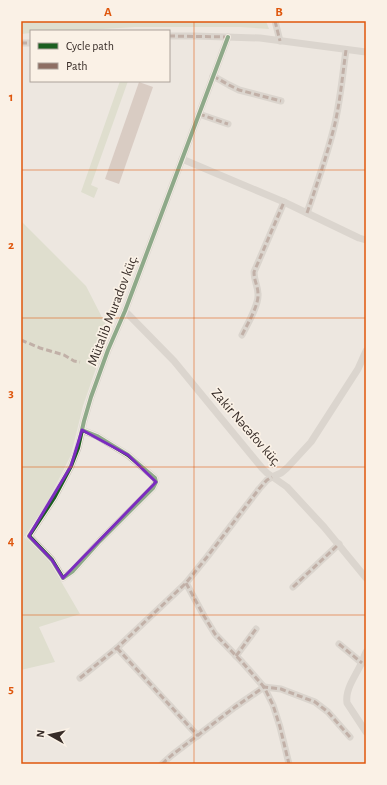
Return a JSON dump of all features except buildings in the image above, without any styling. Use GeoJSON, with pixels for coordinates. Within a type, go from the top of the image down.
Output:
{"type":"FeatureCollection","features":[{"type":"Feature","properties":{"kind":"street"},"geometry":{"type":"LineString","coordinates":[[275,21],[280,41]]}},
{"type":"Feature","properties":{"kind":"street"},"geometry":{"type":"LineString","coordinates":[[170,36],[260,38],[366,52]]}},
{"type":"Feature","properties":{"kind":"street","name":"Mütalib Muradov küç."},"geometry":{"type":"LineString","coordinates":[[82,430],[97,436],[128,455],[155,478],[156,482],[153,488],[100,541],[73,571],[63,578],[52,560],[29,536],[54,498],[71,466],[78,448],[82,430],[91,397],[108,350],[228,37]]}},
{"type":"Feature","properties":{"kind":"street"},"geometry":{"type":"LineString","coordinates":[[307,213],[333,134],[346,50]]}},
{"type":"Feature","properties":{"kind":"street"},"geometry":{"type":"LineString","coordinates":[[212,76],[239,90],[281,101]]}},
{"type":"Feature","properties":{"kind":"street"},"geometry":{"type":"LineString","coordinates":[[198,114],[228,124]]}},
{"type":"Feature","properties":{"kind":"street"},"geometry":{"type":"LineString","coordinates":[[182,159],[284,202],[366,240]]}},
{"type":"Feature","properties":{"kind":"street"},"geometry":{"type":"LineString","coordinates":[[242,335],[257,303],[258,294],[254,279],[254,272],[284,202]]}},
{"type":"Feature","properties":{"kind":"street","name":"Zakir Nəcəfov küç."},"geometry":{"type":"LineString","coordinates":[[124,311],[174,361],[262,468],[287,487],[324,526],[366,578]]}},
{"type":"Feature","properties":{"kind":"street"},"geometry":{"type":"LineString","coordinates":[[80,678],[117,648],[186,583],[259,489],[267,480],[281,473],[287,468],[311,442],[347,388],[366,351]]}},
{"type":"Feature","properties":{"kind":"street"},"geometry":{"type":"LineString","coordinates":[[293,587],[339,544]]}},
{"type":"Feature","properties":{"kind":"street"},"geometry":{"type":"LineString","coordinates":[[186,583],[215,634],[264,687],[273,705],[289,764]]}},
{"type":"Feature","properties":{"kind":"street"},"geometry":{"type":"LineString","coordinates":[[236,656],[256,629]]}},
{"type":"Feature","properties":{"kind":"street"},"geometry":{"type":"LineString","coordinates":[[339,644],[362,663]]}},
{"type":"Feature","properties":{"kind":"street"},"geometry":{"type":"LineString","coordinates":[[117,648],[198,736]]}},
{"type":"Feature","properties":{"kind":"street"},"geometry":{"type":"LineString","coordinates":[[366,652],[362,663],[348,689],[347,698],[347,703],[366,732]]}},
{"type":"Feature","properties":{"kind":"street"},"geometry":{"type":"LineString","coordinates":[[162,764],[235,707],[264,687],[281,689],[315,702],[328,712],[350,737]]}},
{"type":"Feature","properties":{"kind":"highlighted area"},"geometry":{"type":"Polygon","coordinates":[[[82,430],[128,455],[156,482],[63,578],[52,560],[29,536],[71,466],[82,430]]]}},
{"type":"Feature","properties":{"kind":"green space"},"geometry":{"type":"Polygon","coordinates":[[[21,21],[266,21],[269,29],[240,27],[135,27],[86,30],[30,30],[30,33],[21,34],[21,21]]]}},
{"type":"Feature","properties":{"kind":"green space"},"geometry":{"type":"Polygon","coordinates":[[[120,82],[128,82],[91,185],[98,188],[94,198],[81,192],[120,82]]]}},
{"type":"Feature","properties":{"kind":"green space"},"geometry":{"type":"Polygon","coordinates":[[[21,221],[86,286],[109,331],[83,406],[71,455],[49,499],[24,537],[48,559],[80,614],[39,627],[55,662],[21,670],[21,221]]]}},
{"type":"Feature","properties":{"kind":"marked path"},"geometry":{"type":"LineString","coordinates":[[275,21],[280,41]]}},
{"type":"Feature","properties":{"kind":"marked path"},"geometry":{"type":"LineString","coordinates":[[170,36],[228,37]]}},
{"type":"Feature","properties":{"kind":"marked path"},"geometry":{"type":"LineString","coordinates":[[21,43],[30,43]]}},
{"type":"Feature","properties":{"kind":"marked path"},"geometry":{"type":"LineString","coordinates":[[307,213],[335,124],[346,50]]}},
{"type":"Feature","properties":{"kind":"marked path"},"geometry":{"type":"LineString","coordinates":[[213,76],[239,90],[281,101]]}},
{"type":"Feature","properties":{"kind":"marked path"},"geometry":{"type":"LineString","coordinates":[[199,114],[228,124]]}},
{"type":"Feature","properties":{"kind":"marked path"},"geometry":{"type":"LineString","coordinates":[[242,335],[258,299],[254,272],[284,202]]}},
{"type":"Feature","properties":{"kind":"marked path"},"geometry":{"type":"LineString","coordinates":[[21,340],[80,362]]}},
{"type":"Feature","properties":{"kind":"marked path"},"geometry":{"type":"LineString","coordinates":[[80,678],[117,648],[186,583],[259,489],[272,477]]}},
{"type":"Feature","properties":{"kind":"marked path"},"geometry":{"type":"LineString","coordinates":[[293,587],[339,544]]}},
{"type":"Feature","properties":{"kind":"marked path"},"geometry":{"type":"LineString","coordinates":[[186,583],[215,634],[264,687],[273,705],[289,764]]}},
{"type":"Feature","properties":{"kind":"marked path"},"geometry":{"type":"LineString","coordinates":[[236,656],[256,629]]}},
{"type":"Feature","properties":{"kind":"marked path"},"geometry":{"type":"LineString","coordinates":[[339,644],[362,663]]}},
{"type":"Feature","properties":{"kind":"marked path"},"geometry":{"type":"LineString","coordinates":[[117,648],[198,736]]}},
{"type":"Feature","properties":{"kind":"marked path"},"geometry":{"type":"LineString","coordinates":[[162,764],[235,707],[264,687],[281,689],[315,702],[328,712],[350,737]]}},
{"type":"Feature","properties":{"kind":"cycle path"},"geometry":{"type":"LineString","coordinates":[[82,430],[97,436],[128,455],[155,478],[156,482],[153,488],[100,541],[73,571],[63,578],[52,560],[29,536],[54,498],[71,466],[78,448],[84,421],[91,397],[108,350],[125,311],[228,37]]}}]}
